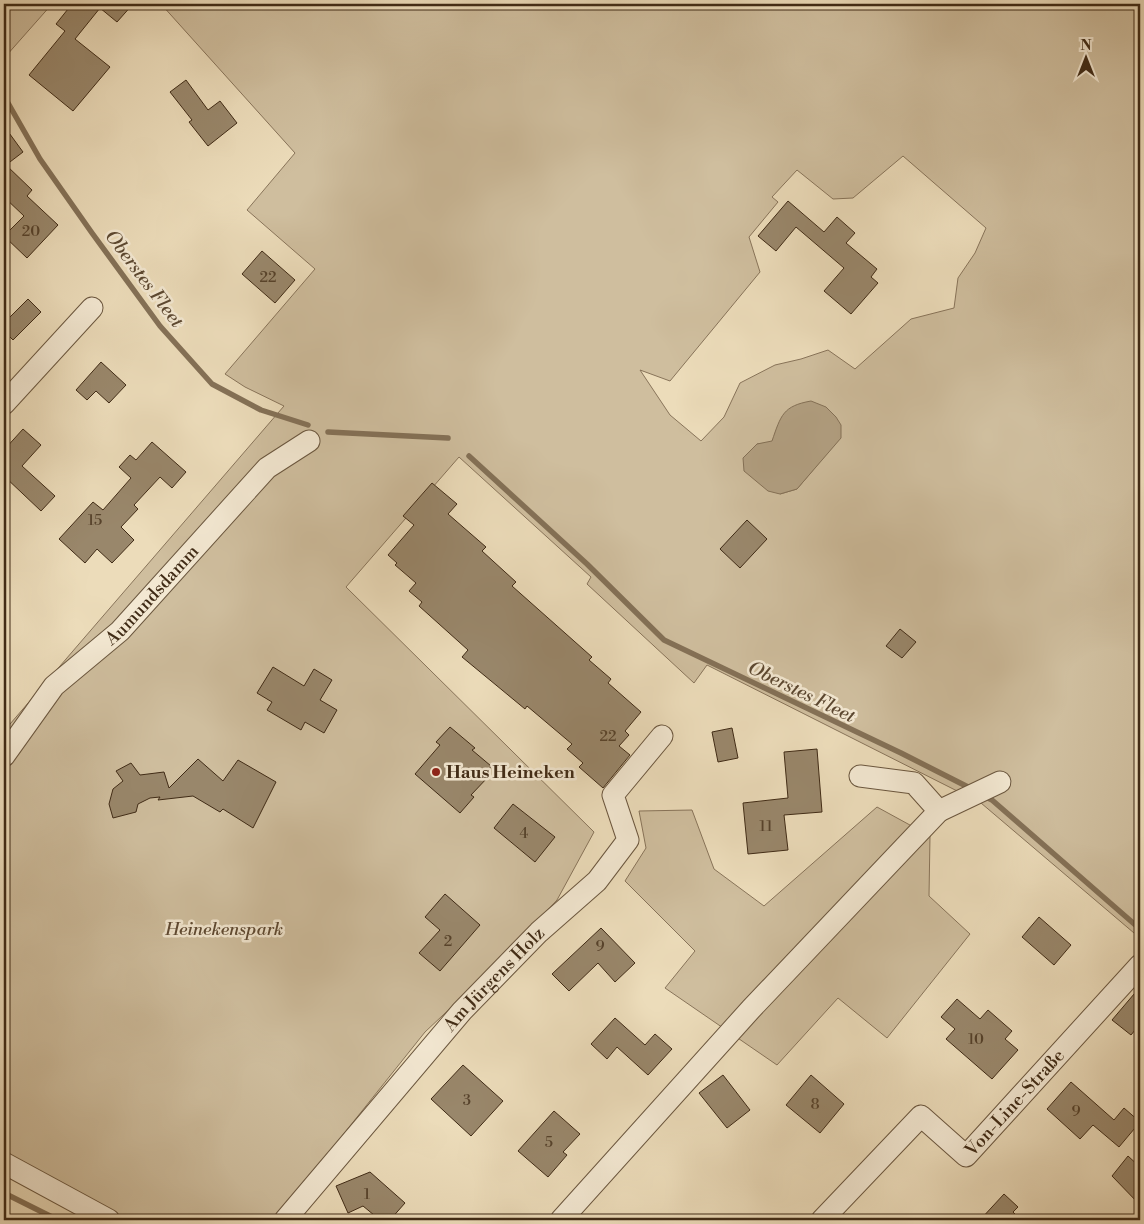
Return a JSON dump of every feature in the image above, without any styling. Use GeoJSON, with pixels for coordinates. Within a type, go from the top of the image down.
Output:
{"type":"FeatureCollection","features":[{"type":"Feature","properties":{"kind":"street"},"geometry":{"type":"LineString","coordinates":[[4,404],[92,308]]}},
{"type":"Feature","properties":{"kind":"street","name":"Aumundsdamm"},"geometry":{"type":"LineString","coordinates":[[4,756],[54,686],[120,631],[267,468],[309,441]]}},
{"type":"Feature","properties":{"kind":"street","name":"Am Jürgens Holz"},"geometry":{"type":"LineString","coordinates":[[285,1220],[462,1011],[538,932],[597,881],[628,840],[613,795],[662,736]]}},
{"type":"Feature","properties":{"kind":"street"},"geometry":{"type":"LineString","coordinates":[[860,776],[914,783],[939,811]]}},
{"type":"Feature","properties":{"kind":"street"},"geometry":{"type":"LineString","coordinates":[[561,1220],[751,1009],[939,811],[985,789]]}},
{"type":"Feature","properties":{"kind":"street","name":"Von-Line-Straße"},"geometry":{"type":"LineString","coordinates":[[822,1220],[921,1116],[966,1156],[1140,965]]}},
{"type":"Feature","properties":{"kind":"street"},"geometry":{"type":"LineString","coordinates":[[4,1163],[78,1213],[109,1220]]}},
{"type":"Feature","properties":{"kind":"green space"},"geometry":{"type":"Polygon","coordinates":[[[4,4],[52,4],[6,56],[4,53],[4,4]]]}},
{"type":"Feature","properties":{"kind":"green space","name":"Heinekenspark"},"geometry":{"type":"Polygon","coordinates":[[[161,4],[1140,4],[1140,929],[1134,933],[981,803],[707,665],[694,683],[587,584],[591,577],[459,457],[346,587],[594,832],[557,900],[493,968],[425,1032],[275,1220],[127,1220],[4,1154],[4,731],[284,406],[245,387],[225,374],[315,269],[247,210],[295,153],[161,4]],[[903,156],[853,198],[833,199],[797,170],[772,197],[778,202],[749,237],[760,272],[670,381],[640,370],[670,415],[701,441],[724,417],[740,383],[775,365],[828,350],[855,369],[911,319],[954,308],[958,278],[975,253],[986,228],[903,156]],[[840,438],[757,444],[780,494],[797,489],[840,438]]]}},
{"type":"Feature","properties":{"kind":"green space"},"geometry":{"type":"Polygon","coordinates":[[[877,807],[930,836],[929,896],[970,934],[887,1038],[838,998],[777,1065],[665,988],[695,951],[625,881],[646,848],[639,811],[692,810],[714,869],[764,906],[877,807]]]}},
{"type":"Feature","properties":{"kind":"shaded area"},"geometry":{"type":"Polygon","coordinates":[[[811,401],[826,407],[836,417],[841,425],[841,438],[797,489],[780,494],[768,491],[744,471],[743,458],[757,444],[772,441],[784,413],[794,406],[811,401]]]}},
{"type":"Feature","properties":{"kind":"building"},"geometry":{"type":"Polygon","coordinates":[[[72,4],[133,4],[117,22],[100,8],[75,39],[110,67],[73,111],[29,75],[65,31],[56,24],[72,4]]]}},
{"type":"Feature","properties":{"kind":"building"},"geometry":{"type":"Polygon","coordinates":[[[186,80],[208,110],[220,101],[237,123],[208,146],[189,122],[192,120],[170,92],[186,80]]]}},
{"type":"Feature","properties":{"kind":"building"},"geometry":{"type":"Polygon","coordinates":[[[4,126],[23,152],[6,165],[32,190],[27,196],[58,225],[27,258],[4,236],[24,216],[4,197],[4,126]]]}},
{"type":"Feature","properties":{"kind":"building"},"geometry":{"type":"Polygon","coordinates":[[[788,201],[824,232],[837,217],[855,233],[846,243],[877,269],[871,277],[878,283],[851,314],[824,291],[844,268],[796,227],[776,251],[758,236],[788,201]]]}},
{"type":"Feature","properties":{"kind":"building"},"geometry":{"type":"Polygon","coordinates":[[[262,251],[295,280],[275,303],[242,274],[262,251]]]}},
{"type":"Feature","properties":{"kind":"building"},"geometry":{"type":"Polygon","coordinates":[[[28,299],[41,312],[13,340],[4,331],[4,323],[28,299]]]}},
{"type":"Feature","properties":{"kind":"building"},"geometry":{"type":"Polygon","coordinates":[[[101,362],[126,385],[109,403],[96,391],[87,400],[76,390],[101,362]]]}},
{"type":"Feature","properties":{"kind":"building"},"geometry":{"type":"Polygon","coordinates":[[[23,429],[41,445],[22,466],[55,496],[41,511],[4,476],[4,450],[23,429]]]}},
{"type":"Feature","properties":{"kind":"building"},"geometry":{"type":"Polygon","coordinates":[[[152,442],[186,472],[172,488],[160,477],[134,505],[138,509],[121,527],[134,540],[112,563],[97,549],[85,563],[59,539],[93,502],[103,510],[131,478],[119,467],[130,455],[136,460],[152,442]]]}},
{"type":"Feature","properties":{"kind":"building"},"geometry":{"type":"Polygon","coordinates":[[[432,483],[457,504],[448,514],[486,547],[482,551],[516,582],[512,586],[592,657],[589,660],[611,679],[608,683],[641,712],[625,731],[629,735],[619,746],[630,755],[603,788],[579,767],[583,763],[567,749],[572,744],[527,706],[525,709],[462,657],[468,650],[419,606],[422,602],[409,591],[416,583],[395,565],[397,563],[388,555],[414,525],[403,516],[432,483]]]}},
{"type":"Feature","properties":{"kind":"building"},"geometry":{"type":"Polygon","coordinates":[[[747,520],[767,539],[740,568],[720,549],[747,520]]]}},
{"type":"Feature","properties":{"kind":"building"},"geometry":{"type":"Polygon","coordinates":[[[900,629],[916,642],[902,658],[886,646],[900,629]]]}},
{"type":"Feature","properties":{"kind":"building"},"geometry":{"type":"Polygon","coordinates":[[[273,667],[304,686],[314,669],[332,680],[320,700],[337,710],[324,733],[305,722],[301,730],[267,710],[272,702],[257,693],[273,667]]]}},
{"type":"Feature","properties":{"kind":"building","name":"Haus Heineken"},"geometry":{"type":"Polygon","coordinates":[[[450,727],[475,748],[472,750],[491,766],[487,774],[489,776],[471,795],[474,797],[460,813],[415,774],[440,745],[436,742],[450,727]]]}},
{"type":"Feature","properties":{"kind":"building"},"geometry":{"type":"Polygon","coordinates":[[[732,728],[738,758],[718,762],[712,732],[732,728]]]}},
{"type":"Feature","properties":{"kind":"building"},"geometry":{"type":"Polygon","coordinates":[[[817,749],[822,812],[784,815],[788,850],[748,854],[743,803],[788,798],[784,752],[817,749]]]}},
{"type":"Feature","properties":{"kind":"building"},"geometry":{"type":"Polygon","coordinates":[[[198,759],[223,781],[238,760],[276,782],[253,828],[223,809],[220,812],[193,796],[158,800],[160,797],[150,798],[138,804],[136,812],[113,818],[109,804],[113,789],[123,781],[116,771],[131,763],[140,775],[164,772],[169,788],[198,759]]]}},
{"type":"Feature","properties":{"kind":"building"},"geometry":{"type":"Polygon","coordinates":[[[513,804],[555,837],[535,862],[494,828],[513,804]]]}},
{"type":"Feature","properties":{"kind":"building"},"geometry":{"type":"Polygon","coordinates":[[[445,894],[480,925],[440,971],[419,953],[440,930],[425,917],[445,894]]]}},
{"type":"Feature","properties":{"kind":"building"},"geometry":{"type":"Polygon","coordinates":[[[1039,917],[1071,945],[1054,965],[1022,937],[1039,917]]]}},
{"type":"Feature","properties":{"kind":"building"},"geometry":{"type":"Polygon","coordinates":[[[601,928],[635,963],[615,982],[598,963],[569,991],[552,974],[601,928]]]}},
{"type":"Feature","properties":{"kind":"building"},"geometry":{"type":"Polygon","coordinates":[[[1140,987],[1140,1024],[1131,1035],[1112,1020],[1140,987]]]}},
{"type":"Feature","properties":{"kind":"building"},"geometry":{"type":"Polygon","coordinates":[[[957,999],[980,1019],[988,1010],[1012,1031],[1005,1039],[1018,1050],[992,1079],[946,1039],[955,1029],[941,1017],[957,999]]]}},
{"type":"Feature","properties":{"kind":"building"},"geometry":{"type":"Polygon","coordinates":[[[615,1018],[645,1045],[655,1034],[672,1049],[648,1075],[617,1047],[607,1059],[591,1044],[615,1018]]]}},
{"type":"Feature","properties":{"kind":"building"},"geometry":{"type":"Polygon","coordinates":[[[463,1065],[503,1101],[471,1136],[431,1099],[463,1065]]]}},
{"type":"Feature","properties":{"kind":"building"},"geometry":{"type":"Polygon","coordinates":[[[723,1075],[750,1110],[727,1128],[699,1093],[723,1075]]]}},
{"type":"Feature","properties":{"kind":"building"},"geometry":{"type":"Polygon","coordinates":[[[811,1075],[844,1104],[820,1133],[786,1105],[811,1075]]]}},
{"type":"Feature","properties":{"kind":"building"},"geometry":{"type":"Polygon","coordinates":[[[1071,1082],[1114,1120],[1124,1108],[1140,1122],[1119,1147],[1093,1125],[1080,1139],[1047,1109],[1071,1082]]]}},
{"type":"Feature","properties":{"kind":"building"},"geometry":{"type":"Polygon","coordinates":[[[554,1111],[580,1134],[563,1152],[567,1155],[548,1177],[518,1151],[554,1111]]]}},
{"type":"Feature","properties":{"kind":"building"},"geometry":{"type":"Polygon","coordinates":[[[1128,1156],[1140,1167],[1140,1205],[1112,1176],[1128,1156]]]}},
{"type":"Feature","properties":{"kind":"building"},"geometry":{"type":"Polygon","coordinates":[[[370,1172],[405,1203],[390,1220],[380,1220],[363,1206],[348,1213],[336,1186],[370,1172]]]}},
{"type":"Feature","properties":{"kind":"building"},"geometry":{"type":"Polygon","coordinates":[[[1004,1194],[1018,1207],[1013,1212],[1021,1220],[980,1220],[1004,1194]]]}},
{"type":"Feature","properties":{"kind":"waterway","name":"Oberstes Fleet"},"geometry":{"type":"LineString","coordinates":[[4,96],[40,159],[92,233],[160,326],[212,384],[261,410],[308,425]]}},
{"type":"Feature","properties":{"kind":"waterway","name":"Oberstes Fleet"},"geometry":{"type":"LineString","coordinates":[[328,432],[448,438]]}},
{"type":"Feature","properties":{"kind":"waterway","name":"Oberstes Fleet"},"geometry":{"type":"LineString","coordinates":[[469,456],[587,564],[664,640],[972,789]]}},
{"type":"Feature","properties":{"kind":"waterway","name":"Oberstes Fleet"},"geometry":{"type":"LineString","coordinates":[[984,796],[992,800],[1140,929]]}},
{"type":"Feature","properties":{"kind":"waterway"},"geometry":{"type":"LineString","coordinates":[[4,1193],[52,1217]]}},
{"type":"Feature","properties":{"kind":"place","name":"Haus Heineken"},"geometry":{"type":"Point","coordinates":[436,772]}}]}
